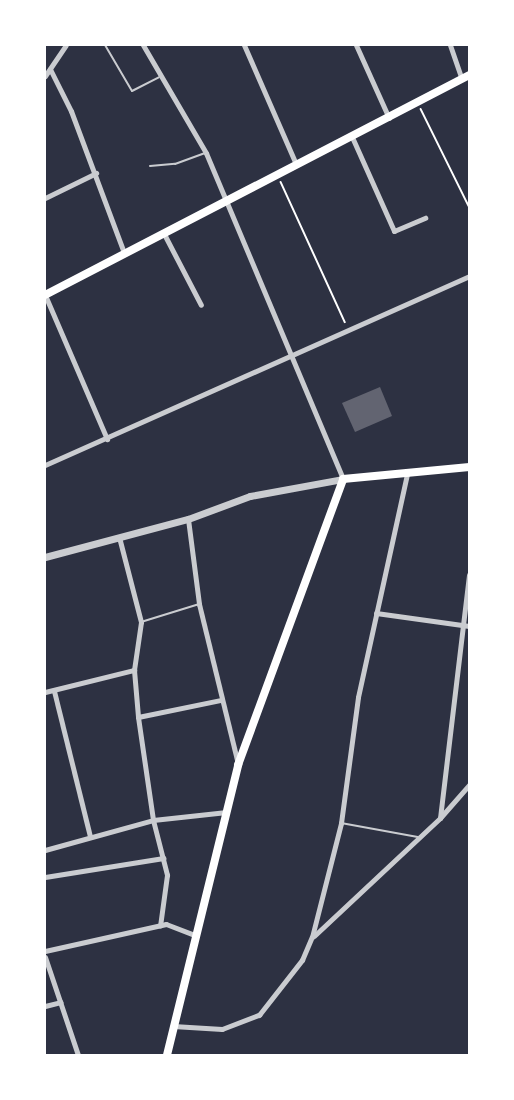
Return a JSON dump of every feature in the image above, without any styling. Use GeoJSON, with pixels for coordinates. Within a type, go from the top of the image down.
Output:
{"type":"FeatureCollection","features":[{"type":"Feature","properties":{"kind":"main road"},"geometry":{"type":"LineString","coordinates":[[45,295],[226,199],[352,137],[466,77]]}},
{"type":"Feature","properties":{"kind":"main road"},"geometry":{"type":"LineString","coordinates":[[167,1055],[229,812],[238,765],[343,479],[469,467]]}},
{"type":"Feature","properties":{"kind":"street"},"geometry":{"type":"LineString","coordinates":[[45,76],[66,45]]}},
{"type":"Feature","properties":{"kind":"street"},"geometry":{"type":"LineString","coordinates":[[45,556],[188,519],[250,496],[343,479],[293,353],[206,153],[143,45]]}},
{"type":"Feature","properties":{"kind":"street"},"geometry":{"type":"LineString","coordinates":[[244,45],[296,164]]}},
{"type":"Feature","properties":{"kind":"street"},"geometry":{"type":"LineString","coordinates":[[356,45],[389,118]]}},
{"type":"Feature","properties":{"kind":"street"},"geometry":{"type":"LineString","coordinates":[[450,45],[466,77]]}},
{"type":"Feature","properties":{"kind":"street"},"geometry":{"type":"LineString","coordinates":[[51,69],[96,173],[124,253]]}},
{"type":"Feature","properties":{"kind":"street"},"geometry":{"type":"LineString","coordinates":[[352,137],[394,231],[425,218]]}},
{"type":"Feature","properties":{"kind":"street"},"geometry":{"type":"LineString","coordinates":[[45,198],[96,173]]}},
{"type":"Feature","properties":{"kind":"street"},"geometry":{"type":"LineString","coordinates":[[163,232],[201,304]]}},
{"type":"Feature","properties":{"kind":"street"},"geometry":{"type":"LineString","coordinates":[[45,465],[469,276]]}},
{"type":"Feature","properties":{"kind":"street"},"geometry":{"type":"LineString","coordinates":[[45,295],[106,439]]}},
{"type":"Feature","properties":{"kind":"street"},"geometry":{"type":"LineString","coordinates":[[173,1026],[222,1029],[259,1015],[302,960],[312,937],[341,823],[358,697],[407,474]]}},
{"type":"Feature","properties":{"kind":"street"},"geometry":{"type":"LineString","coordinates":[[188,519],[199,604],[238,765]]}},
{"type":"Feature","properties":{"kind":"street"},"geometry":{"type":"LineString","coordinates":[[119,537],[141,622],[134,670],[138,717],[153,820],[167,875],[160,926]]}},
{"type":"Feature","properties":{"kind":"street"},"geometry":{"type":"LineString","coordinates":[[440,818],[461,626],[469,575]]}},
{"type":"Feature","properties":{"kind":"street"},"geometry":{"type":"LineString","coordinates":[[376,613],[469,626]]}},
{"type":"Feature","properties":{"kind":"street"},"geometry":{"type":"LineString","coordinates":[[45,692],[134,670]]}},
{"type":"Feature","properties":{"kind":"street"},"geometry":{"type":"LineString","coordinates":[[54,691],[90,837]]}},
{"type":"Feature","properties":{"kind":"street"},"geometry":{"type":"LineString","coordinates":[[138,717],[221,700]]}},
{"type":"Feature","properties":{"kind":"street"},"geometry":{"type":"LineString","coordinates":[[312,937],[440,818],[468,788]]}},
{"type":"Feature","properties":{"kind":"street"},"geometry":{"type":"LineString","coordinates":[[45,850],[153,820],[229,812]]}},
{"type":"Feature","properties":{"kind":"street"},"geometry":{"type":"LineString","coordinates":[[45,877],[163,858]]}},
{"type":"Feature","properties":{"kind":"street"},"geometry":{"type":"LineString","coordinates":[[45,951],[160,926],[197,936]]}},
{"type":"Feature","properties":{"kind":"street"},"geometry":{"type":"LineString","coordinates":[[45,957],[78,1055]]}},
{"type":"Feature","properties":{"kind":"street"},"geometry":{"type":"LineString","coordinates":[[45,1006],[61,1002]]}},
{"type":"Feature","properties":{"kind":"lane"},"geometry":{"type":"LineString","coordinates":[[105,45],[132,91],[162,76]]}},
{"type":"Feature","properties":{"kind":"lane"},"geometry":{"type":"LineString","coordinates":[[150,166],[175,164],[206,153]]}},
{"type":"Feature","properties":{"kind":"lane"},"geometry":{"type":"LineString","coordinates":[[141,622],[199,604]]}},
{"type":"Feature","properties":{"kind":"lane"},"geometry":{"type":"LineString","coordinates":[[341,823],[418,837]]}},
{"type":"Feature","properties":{"kind":"path"},"geometry":{"type":"LineString","coordinates":[[418,103],[469,206]]}},
{"type":"Feature","properties":{"kind":"path"},"geometry":{"type":"LineString","coordinates":[[277,173],[348,330]]}},
{"type":"Feature","properties":{"kind":"building"},"geometry":{"type":"Polygon","coordinates":[[[380,387],[392,416],[355,432],[342,403],[380,387]]]}}]}
